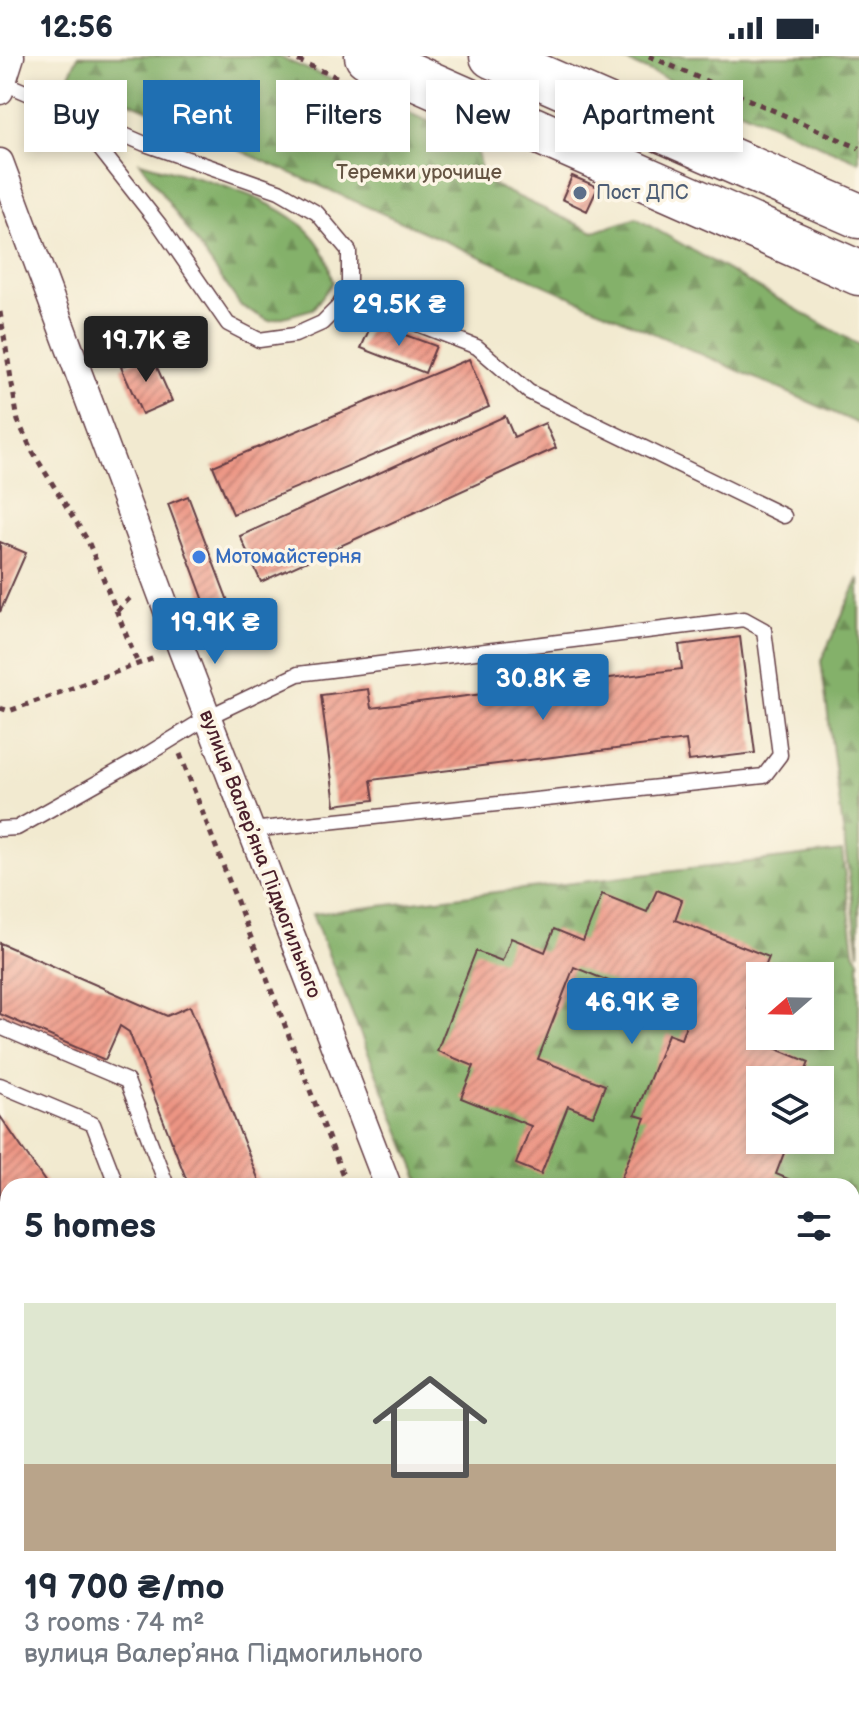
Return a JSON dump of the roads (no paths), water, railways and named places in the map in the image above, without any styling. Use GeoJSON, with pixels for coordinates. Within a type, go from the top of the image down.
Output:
{"type":"FeatureCollection","features":[{"type":"Feature","properties":{"kind":"highway"},"geometry":{"type":"LineString","coordinates":[[367,56],[859,273]]}},
{"type":"Feature","properties":{"kind":"highway"},"geometry":{"type":"LineString","coordinates":[[492,56],[859,216]]}},
{"type":"Feature","properties":{"kind":"street"},"geometry":{"type":"LineString","coordinates":[[1,85],[11,56]]}},
{"type":"Feature","properties":{"kind":"street","name":"вулиця Валерʼяна Підмогильного"},"geometry":{"type":"LineString","coordinates":[[0,162],[181,648],[385,1178]]}},
{"type":"Feature","properties":{"kind":"lane"},"geometry":{"type":"LineString","coordinates":[[1,85],[24,94]]}},
{"type":"Feature","properties":{"kind":"lane"},"geometry":{"type":"LineString","coordinates":[[102,152],[159,224],[228,324],[259,340],[295,335],[322,323],[339,306],[349,287],[349,251],[317,213],[279,191],[127,136]]}},
{"type":"Feature","properties":{"kind":"lane"},"geometry":{"type":"LineString","coordinates":[[339,306],[415,323],[477,347],[529,392],[784,516]]}},
{"type":"Feature","properties":{"kind":"lane"},"geometry":{"type":"LineString","coordinates":[[0,829],[17,828],[208,717],[298,674],[744,619],[764,630],[780,755],[764,776],[251,830]]}},
{"type":"Feature","properties":{"kind":"lane"},"geometry":{"type":"LineString","coordinates":[[0,1027],[127,1081],[164,1178]]}},
{"type":"Feature","properties":{"kind":"lane"},"geometry":{"type":"LineString","coordinates":[[0,1085],[93,1124],[114,1178]]}},
{"type":"Feature","properties":{"kind":"place","name":"Пост ДПС"},"geometry":{"type":"Point","coordinates":[580,193]}},
{"type":"Feature","properties":{"kind":"place","name":"Мотомайстерня"},"geometry":{"type":"Point","coordinates":[199,557]}},
{"type":"Feature","properties":{"kind":"park label","name":"Теремки урочище"},"geometry":{"type":"Point","coordinates":[419,173]}}]}
